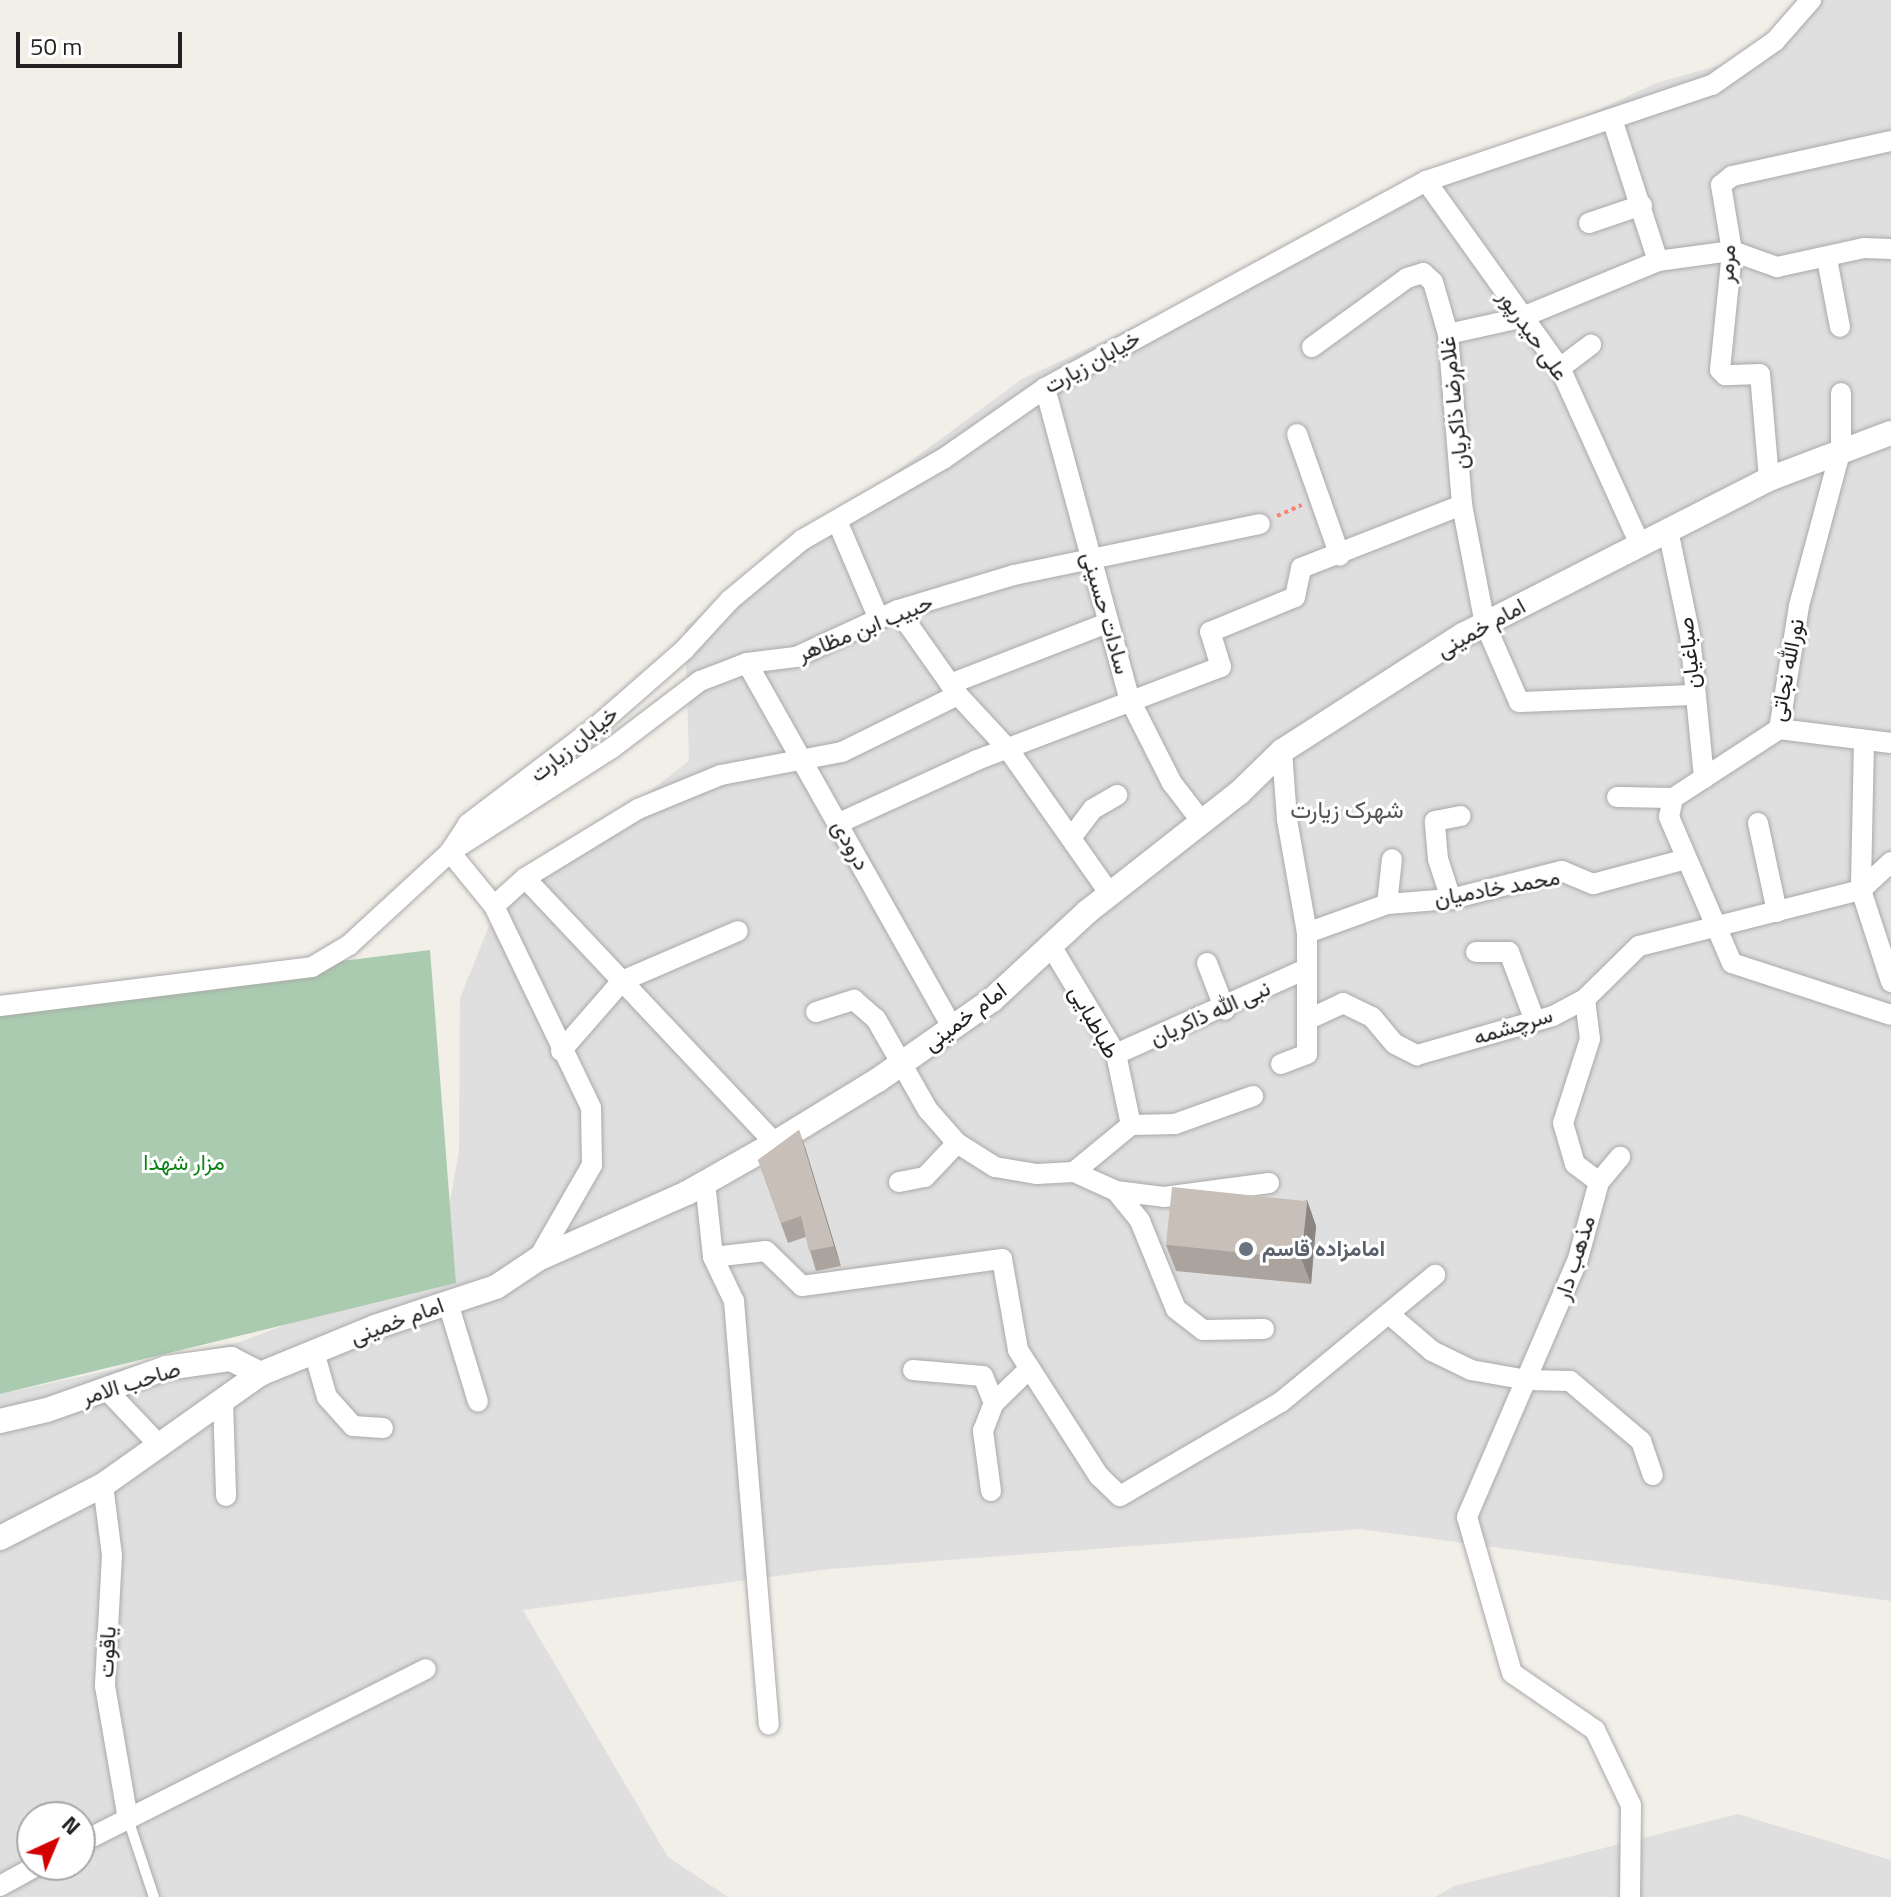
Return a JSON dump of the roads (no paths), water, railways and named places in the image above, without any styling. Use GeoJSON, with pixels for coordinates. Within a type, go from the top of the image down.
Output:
{"type":"FeatureCollection","features":[{"type":"Feature","properties":{"kind":"street","name":"خیابان زیارت"},"geometry":{"type":"LineString","coordinates":[[450,852],[468,824],[596,727],[684,650],[730,600],[802,540],[838,523],[1045,388],[1426,181],[1613,122],[1712,85],[1775,41],[1811,0]]}},
{"type":"Feature","properties":{"kind":"street"},"geometry":{"type":"LineString","coordinates":[[1613,122],[1658,261]]}},
{"type":"Feature","properties":{"kind":"street","name":"مرمر"},"geometry":{"type":"LineString","coordinates":[[1769,479],[1760,374],[1725,375],[1720,370],[1732,251],[1721,185],[1732,176],[1891,141]]}},
{"type":"Feature","properties":{"kind":"street","name":"علی حیدرپور"},"geometry":{"type":"LineString","coordinates":[[1426,181],[1520,318],[1560,368],[1640,544]]}},
{"type":"Feature","properties":{"kind":"street"},"geometry":{"type":"LineString","coordinates":[[1589,223],[1642,205]]}},
{"type":"Feature","properties":{"kind":"street"},"geometry":{"type":"LineString","coordinates":[[1448,334],[1520,318],[1658,261],[1732,251],[1777,267],[1827,259],[1864,248],[1891,249]]}},
{"type":"Feature","properties":{"kind":"street"},"geometry":{"type":"LineString","coordinates":[[1827,259],[1840,327]]}},
{"type":"Feature","properties":{"kind":"street","name":"غلام‌رضا ذاکریان"},"geometry":{"type":"LineString","coordinates":[[1312,347],[1407,278],[1423,273],[1433,282],[1448,334],[1462,505],[1485,624],[1519,702],[1694,695]]}},
{"type":"Feature","properties":{"kind":"street"},"geometry":{"type":"LineString","coordinates":[[1560,368],[1591,345]]}},
{"type":"Feature","properties":{"kind":"street","name":"سادات حسینی"},"geometry":{"type":"LineString","coordinates":[[1045,388],[1130,700],[1172,783],[1202,822]]}},
{"type":"Feature","properties":{"kind":"street","name":"نورالله نجاتی"},"geometry":{"type":"LineString","coordinates":[[1673,798],[1779,729],[1799,606],[1841,449],[1841,393]]}},
{"type":"Feature","properties":{"kind":"street","name":"امام خمینی"},"geometry":{"type":"LineString","coordinates":[[0,1538],[103,1485],[157,1443],[260,1374],[496,1287],[538,1259],[705,1182],[775,1143],[904,1062],[992,1000],[1110,894],[1202,822],[1282,751],[1485,624],[1769,479],[1841,449],[1891,433]]}},
{"type":"Feature","properties":{"kind":"street"},"geometry":{"type":"LineString","coordinates":[[1297,434],[1340,556]]}},
{"type":"Feature","properties":{"kind":"street"},"geometry":{"type":"LineString","coordinates":[[839,823],[1008,749],[1221,667],[1210,632],[1295,597],[1301,568],[1340,556],[1462,505]]}},
{"type":"Feature","properties":{"kind":"street"},"geometry":{"type":"LineString","coordinates":[[838,523],[879,619]]}},
{"type":"Feature","properties":{"kind":"street","name":"حبیب ابن مظاهر"},"geometry":{"type":"LineString","coordinates":[[450,852],[600,756],[700,681],[747,663],[796,657],[898,610],[1090,559],[1260,524]]}},
{"type":"Feature","properties":{"kind":"street","name":"صباغیان"},"geometry":{"type":"LineString","coordinates":[[1668,530],[1690,635],[1704,778]]}},
{"type":"Feature","properties":{"kind":"street"},"geometry":{"type":"LineString","coordinates":[[898,610],[954,689],[1008,749],[1110,894]]}},
{"type":"Feature","properties":{"kind":"street"},"geometry":{"type":"LineString","coordinates":[[494,906],[525,878],[638,809],[721,775],[803,763],[842,752],[954,689],[1107,623]]}},
{"type":"Feature","properties":{"kind":"street","name":"درودی"},"geometry":{"type":"LineString","coordinates":[[747,663],[953,1028]]}},
{"type":"Feature","properties":{"kind":"street"},"geometry":{"type":"LineString","coordinates":[[1779,729],[1891,743]]}},
{"type":"Feature","properties":{"kind":"street"},"geometry":{"type":"LineString","coordinates":[[1864,741],[1861,890],[1891,982]]}},
{"type":"Feature","properties":{"kind":"street"},"geometry":{"type":"LineString","coordinates":[[1281,1064],[1307,1054],[1304,970],[1307,933],[1287,819],[1282,751]]}},
{"type":"Feature","properties":{"kind":"street"},"geometry":{"type":"LineString","coordinates":[[1071,838],[1093,809],[1117,795]]}},
{"type":"Feature","properties":{"kind":"street"},"geometry":{"type":"LineString","coordinates":[[1617,797],[1673,798],[1669,817],[1732,963],[1891,1015]]}},
{"type":"Feature","properties":{"kind":"street"},"geometry":{"type":"LineString","coordinates":[[1451,899],[1438,859],[1435,821],[1461,816]]}},
{"type":"Feature","properties":{"kind":"street"},"geometry":{"type":"LineString","coordinates":[[1758,823],[1777,912]]}},
{"type":"Feature","properties":{"kind":"street"},"geometry":{"type":"LineString","coordinates":[[0,1006],[312,967],[349,945],[450,852],[494,906],[591,1108],[592,1165],[538,1259]]}},
{"type":"Feature","properties":{"kind":"street"},"geometry":{"type":"LineString","coordinates":[[1387,904],[1392,859]]}},
{"type":"Feature","properties":{"kind":"street","name":"محمد خادمیان"},"geometry":{"type":"LineString","coordinates":[[1307,933],[1387,904],[1451,899],[1562,871],[1593,884],[1686,859]]}},
{"type":"Feature","properties":{"kind":"street"},"geometry":{"type":"LineString","coordinates":[[1861,890],[1891,862]]}},
{"type":"Feature","properties":{"kind":"street"},"geometry":{"type":"LineString","coordinates":[[525,878],[775,1143]]}},
{"type":"Feature","properties":{"kind":"street","name":"سرچشمه"},"geometry":{"type":"LineString","coordinates":[[1307,1020],[1343,1003],[1372,1017],[1395,1044],[1417,1055],[1535,1021],[1585,999],[1639,946],[1861,890]]}},
{"type":"Feature","properties":{"kind":"street"},"geometry":{"type":"LineString","coordinates":[[561,1051],[622,981],[738,931]]}},
{"type":"Feature","properties":{"kind":"street","name":"طباطبایی"},"geometry":{"type":"LineString","coordinates":[[1051,946],[1116,1054],[1131,1125]]}},
{"type":"Feature","properties":{"kind":"street"},"geometry":{"type":"LineString","coordinates":[[1476,952],[1509,952],[1535,1021]]}},
{"type":"Feature","properties":{"kind":"street"},"geometry":{"type":"LineString","coordinates":[[1207,963],[1225,1010]]}},
{"type":"Feature","properties":{"kind":"street","name":"نبی الله ذاکریان"},"geometry":{"type":"LineString","coordinates":[[1116,1054],[1225,1010],[1304,970]]}},
{"type":"Feature","properties":{"kind":"street"},"geometry":{"type":"LineString","coordinates":[[1585,999],[1590,1039],[1563,1123],[1575,1164],[1599,1182],[1620,1157]]}},
{"type":"Feature","properties":{"kind":"street"},"geometry":{"type":"LineString","coordinates":[[816,1012],[854,1000],[876,1019],[904,1062],[928,1110],[957,1143],[995,1167],[1037,1174],[1074,1172],[1116,1191],[1164,1197],[1269,1183]]}},
{"type":"Feature","properties":{"kind":"street"},"geometry":{"type":"LineString","coordinates":[[1074,1172],[1131,1125],[1175,1124],[1253,1096]]}},
{"type":"Feature","properties":{"kind":"street"},"geometry":{"type":"LineString","coordinates":[[899,1182],[925,1177],[957,1143]]}},
{"type":"Feature","properties":{"kind":"street"},"geometry":{"type":"LineString","coordinates":[[705,1182],[713,1257],[734,1301],[769,1725]]}},
{"type":"Feature","properties":{"kind":"street","name":"مذهب دار"},"geometry":{"type":"LineString","coordinates":[[1599,1182],[1578,1259],[1467,1517],[1512,1673],[1595,1730],[1631,1805],[1630,1897]]}},
{"type":"Feature","properties":{"kind":"street"},"geometry":{"type":"LineString","coordinates":[[1116,1191],[1140,1221],[1176,1309],[1203,1330],[1264,1329]]}},
{"type":"Feature","properties":{"kind":"street"},"geometry":{"type":"LineString","coordinates":[[713,1257],[766,1251],[802,1286],[1002,1259],[1018,1350],[1099,1476],[1120,1496],[1281,1402],[1435,1275]]}},
{"type":"Feature","properties":{"kind":"street"},"geometry":{"type":"LineString","coordinates":[[448,1303],[478,1402]]}},
{"type":"Feature","properties":{"kind":"street"},"geometry":{"type":"LineString","coordinates":[[1389,1314],[1432,1351],[1458,1364],[1527,1380],[1570,1381],[1641,1441],[1653,1475]]}},
{"type":"Feature","properties":{"kind":"street"},"geometry":{"type":"LineString","coordinates":[[314,1352],[327,1397],[353,1426],[383,1428]]}},
{"type":"Feature","properties":{"kind":"street","name":"صاحب الامر"},"geometry":{"type":"LineString","coordinates":[[0,1421],[166,1368],[231,1359],[260,1374]]}},
{"type":"Feature","properties":{"kind":"street"},"geometry":{"type":"LineString","coordinates":[[991,1491],[983,1431],[994,1403],[1030,1368]]}},
{"type":"Feature","properties":{"kind":"street"},"geometry":{"type":"LineString","coordinates":[[913,1370],[983,1376],[994,1403]]}},
{"type":"Feature","properties":{"kind":"street"},"geometry":{"type":"LineString","coordinates":[[105,1388],[157,1443]]}},
{"type":"Feature","properties":{"kind":"street"},"geometry":{"type":"LineString","coordinates":[[223,1399],[226,1496]]}},
{"type":"Feature","properties":{"kind":"street","name":"یاقوت"},"geometry":{"type":"LineString","coordinates":[[103,1485],[112,1555],[105,1686],[128,1819]]}},
{"type":"Feature","properties":{"kind":"street"},"geometry":{"type":"LineString","coordinates":[[96,1835],[426,1669]]}},
{"type":"Feature","properties":{"kind":"lane"},"geometry":{"type":"LineString","coordinates":[[128,1819],[154,1897]]}},
{"type":"Feature","properties":{"kind":"place","name":"امامزاده قاسم"},"geometry":{"type":"Point","coordinates":[1246,1249]}},
{"type":"Feature","properties":{"kind":"district","name":"شهرک زیارت"},"geometry":{"type":"Point","coordinates":[1347,810]}},
{"type":"Feature","properties":{"kind":"park label","name":"مزار شهدا"},"geometry":{"type":"Point","coordinates":[184,1163]}}]}
